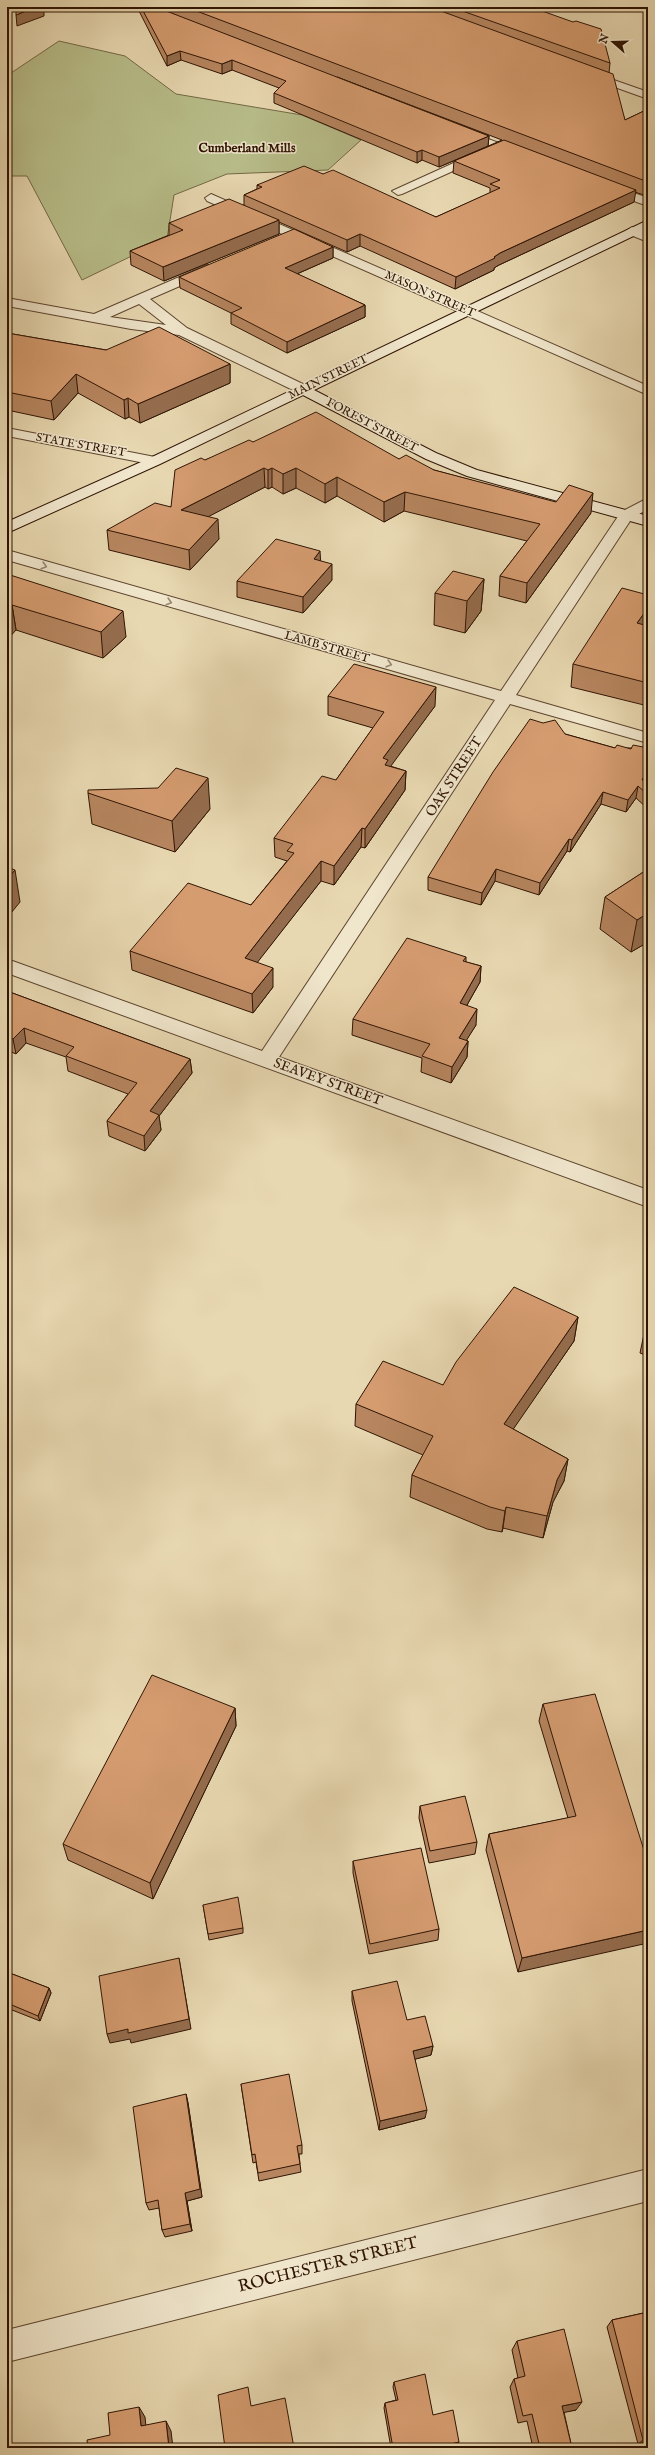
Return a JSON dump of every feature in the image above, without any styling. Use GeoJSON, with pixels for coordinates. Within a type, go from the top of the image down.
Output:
{"type":"FeatureCollection","features":[{"type":"Feature","properties":{"kind":"street"},"geometry":{"type":"LineString","coordinates":[[580,71],[648,96]]}},
{"type":"Feature","properties":{"kind":"street"},"geometry":{"type":"LineString","coordinates":[[448,126],[536,160]]}},
{"type":"Feature","properties":{"kind":"street"},"geometry":{"type":"LineString","coordinates":[[398,190],[500,147]]}},
{"type":"Feature","properties":{"kind":"street"},"geometry":{"type":"LineString","coordinates":[[594,182],[648,202]]}},
{"type":"Feature","properties":{"kind":"street","name":"MASON STREET"},"geometry":{"type":"LineString","coordinates":[[211,198],[648,390]]}},
{"type":"Feature","properties":{"kind":"street","name":"MAIN STREET"},"geometry":{"type":"LineString","coordinates":[[7,528],[155,460],[302,388],[648,224]]}},
{"type":"Feature","properties":{"kind":"street"},"geometry":{"type":"LineString","coordinates":[[632,231],[648,238]]}},
{"type":"Feature","properties":{"kind":"street"},"geometry":{"type":"LineString","coordinates":[[274,242],[293,234]]}},
{"type":"Feature","properties":{"kind":"street"},"geometry":{"type":"LineString","coordinates":[[97,318],[220,264]]}},
{"type":"Feature","properties":{"kind":"street"},"geometry":{"type":"LineString","coordinates":[[140,298],[182,331]]}},
{"type":"Feature","properties":{"kind":"street","name":"FOREST STREET"},"geometry":{"type":"LineString","coordinates":[[7,302],[131,325],[182,331],[302,388],[431,456],[472,473],[648,521]]}},
{"type":"Feature","properties":{"kind":"street","name":"STATE STREET"},"geometry":{"type":"LineString","coordinates":[[7,432],[155,460]]}},
{"type":"Feature","properties":{"kind":"street","name":"OAK STREET"},"geometry":{"type":"LineString","coordinates":[[267,1059],[626,515],[648,503]]}},
{"type":"Feature","properties":{"kind":"street","name":"LAMB STREET"},"geometry":{"type":"LineString","coordinates":[[7,555],[648,738]]}},
{"type":"Feature","properties":{"kind":"street","name":"SEAVEY STREET"},"geometry":{"type":"LineString","coordinates":[[7,966],[267,1059],[648,1199]]}},
{"type":"Feature","properties":{"kind":"street","name":"ROCHESTER STREET"},"geometry":{"type":"LineString","coordinates":[[7,2346],[648,2185]]}},
{"type":"Feature","properties":{"kind":"green space"},"geometry":{"type":"Polygon","coordinates":[[[59,41],[125,56],[176,94],[302,115],[361,140],[328,170],[227,174],[174,195],[167,239],[82,280],[27,176],[7,176],[7,82],[11,73],[59,41]]]}},
{"type":"Feature","properties":{"kind":"building"},"geometry":{"type":"Polygon","coordinates":[[[16,7],[36,7],[16,15],[16,7]]]}},
{"type":"Feature","properties":{"kind":"building"},"geometry":{"type":"Polygon","coordinates":[[[141,7],[156,7],[489,136],[439,157],[422,150],[417,152],[274,93],[286,81],[232,60],[222,64],[180,51],[167,56],[141,7]]]}},
{"type":"Feature","properties":{"kind":"building"},"geometry":{"type":"Polygon","coordinates":[[[186,7],[430,7],[613,74],[625,120],[648,109],[648,182],[186,7]]]}},
{"type":"Feature","properties":{"kind":"building"},"geometry":{"type":"Polygon","coordinates":[[[451,7],[531,7],[573,22],[576,21],[601,29],[610,63],[451,7]]]}},
{"type":"Feature","properties":{"kind":"building"},"geometry":{"type":"Polygon","coordinates":[[[504,140],[636,190],[500,253],[494,257],[495,258],[456,277],[360,234],[347,240],[244,195],[262,187],[257,185],[304,166],[323,174],[333,170],[436,217],[500,188],[490,184],[500,180],[454,161],[504,140]]]}},
{"type":"Feature","properties":{"kind":"building"},"geometry":{"type":"Polygon","coordinates":[[[229,199],[279,220],[163,267],[130,251],[183,230],[169,223],[229,199]]]}},
{"type":"Feature","properties":{"kind":"building"},"geometry":{"type":"Polygon","coordinates":[[[294,229],[333,247],[285,268],[365,305],[287,342],[231,313],[242,308],[179,277],[294,229]]]}},
{"type":"Feature","properties":{"kind":"building"},"geometry":{"type":"Polygon","coordinates":[[[159,327],[230,364],[138,404],[128,398],[124,400],[76,374],[51,401],[7,392],[7,333],[106,350],[159,327]]]}},
{"type":"Feature","properties":{"kind":"building"},"geometry":{"type":"Polygon","coordinates":[[[316,412],[399,459],[406,455],[434,470],[556,502],[569,485],[593,493],[527,583],[500,576],[540,524],[405,492],[384,502],[337,477],[325,484],[296,468],[283,474],[272,468],[268,470],[264,468],[181,510],[218,519],[189,550],[107,530],[155,503],[171,507],[175,470],[201,458],[205,460],[249,440],[253,442],[316,412]]]}},
{"type":"Feature","properties":{"kind":"building"},"geometry":{"type":"Polygon","coordinates":[[[276,539],[320,551],[314,559],[332,564],[303,597],[237,581],[276,539]]]}},
{"type":"Feature","properties":{"kind":"building"},"geometry":{"type":"Polygon","coordinates":[[[453,571],[484,579],[467,601],[435,593],[453,571]]]}},
{"type":"Feature","properties":{"kind":"building"},"geometry":{"type":"Polygon","coordinates":[[[7,574],[123,611],[101,632],[12,605],[7,610],[7,574]]]}},
{"type":"Feature","properties":{"kind":"building"},"geometry":{"type":"Polygon","coordinates":[[[622,588],[648,595],[648,608],[637,623],[648,626],[648,683],[573,664],[622,588]]]}},
{"type":"Feature","properties":{"kind":"building"},"geometry":{"type":"Polygon","coordinates":[[[354,664],[436,687],[383,758],[388,760],[385,765],[406,771],[365,829],[362,828],[334,866],[321,861],[245,958],[273,968],[252,994],[130,951],[188,883],[251,905],[294,853],[287,851],[293,844],[274,838],[322,776],[336,780],[384,712],[328,696],[354,664]]]}},
{"type":"Feature","properties":{"kind":"building"},"geometry":{"type":"Polygon","coordinates":[[[530,719],[543,723],[555,720],[565,734],[615,748],[617,745],[631,749],[633,745],[648,748],[648,769],[642,780],[648,781],[648,795],[638,786],[628,800],[603,792],[572,840],[569,839],[540,883],[496,869],[482,893],[428,877],[493,772],[530,719]]]}},
{"type":"Feature","properties":{"kind":"building"},"geometry":{"type":"Polygon","coordinates":[[[176,768],[208,778],[172,821],[88,793],[88,790],[158,788],[176,768]]]}},
{"type":"Feature","properties":{"kind":"building"},"geometry":{"type":"Polygon","coordinates":[[[7,867],[15,870],[7,879],[7,867]]]}},
{"type":"Feature","properties":{"kind":"building"},"geometry":{"type":"Polygon","coordinates":[[[648,869],[648,913],[637,920],[605,897],[648,869]]]}},
{"type":"Feature","properties":{"kind":"building"},"geometry":{"type":"Polygon","coordinates":[[[407,938],[466,957],[463,961],[481,966],[460,1003],[477,1009],[459,1038],[468,1041],[452,1067],[422,1056],[430,1044],[353,1019],[407,938]]]}},
{"type":"Feature","properties":{"kind":"building"},"geometry":{"type":"Polygon","coordinates":[[[7,991],[190,1059],[150,1111],[159,1115],[144,1136],[107,1121],[137,1083],[66,1056],[74,1047],[24,1028],[13,1039],[7,1037],[7,991]]]}},
{"type":"Feature","properties":{"kind":"building"},"geometry":{"type":"Polygon","coordinates":[[[514,1287],[578,1317],[504,1424],[568,1459],[557,1480],[547,1516],[506,1507],[505,1511],[490,1507],[412,1475],[433,1436],[356,1404],[383,1361],[443,1385],[456,1362],[514,1287]]]}},
{"type":"Feature","properties":{"kind":"building"},"geometry":{"type":"Polygon","coordinates":[[[648,1327],[648,1336],[644,1334],[648,1327]]]}},
{"type":"Feature","properties":{"kind":"building"},"geometry":{"type":"Polygon","coordinates":[[[152,1675],[235,1708],[150,1883],[63,1844],[152,1675]]]}},
{"type":"Feature","properties":{"kind":"building"},"geometry":{"type":"Polygon","coordinates":[[[595,1694],[648,1863],[648,1930],[522,1958],[489,1834],[576,1816],[543,1704],[595,1694]]]}},
{"type":"Feature","properties":{"kind":"building"},"geometry":{"type":"Polygon","coordinates":[[[465,1796],[477,1842],[430,1851],[420,1806],[465,1796]]]}},
{"type":"Feature","properties":{"kind":"building"},"geometry":{"type":"Polygon","coordinates":[[[421,1848],[439,1929],[370,1944],[353,1861],[421,1848]]]}},
{"type":"Feature","properties":{"kind":"building"},"geometry":{"type":"Polygon","coordinates":[[[238,1897],[243,1928],[208,1934],[203,1905],[238,1897]]]}},
{"type":"Feature","properties":{"kind":"building"},"geometry":{"type":"Polygon","coordinates":[[[179,1958],[189,2019],[128,2033],[128,2029],[107,2034],[99,1976],[179,1958]]]}},
{"type":"Feature","properties":{"kind":"building"},"geometry":{"type":"Polygon","coordinates":[[[7,1972],[49,1988],[38,2016],[7,2003],[7,1972]]]}},
{"type":"Feature","properties":{"kind":"building"},"geometry":{"type":"Polygon","coordinates":[[[397,1981],[407,2020],[425,2016],[433,2046],[413,2051],[427,2110],[380,2121],[352,1991],[397,1981]]]}},
{"type":"Feature","properties":{"kind":"building"},"geometry":{"type":"Polygon","coordinates":[[[289,2074],[302,2145],[297,2146],[300,2164],[258,2173],[255,2154],[252,2155],[241,2084],[289,2074]]]}},
{"type":"Feature","properties":{"kind":"building"},"geometry":{"type":"Polygon","coordinates":[[[186,2094],[200,2189],[185,2193],[190,2224],[162,2230],[158,2200],[146,2203],[133,2107],[186,2094]]]}},
{"type":"Feature","properties":{"kind":"building"},"geometry":{"type":"Polygon","coordinates":[[[648,2312],[648,2439],[643,2440],[612,2320],[648,2312]]]}},
{"type":"Feature","properties":{"kind":"building"},"geometry":{"type":"Polygon","coordinates":[[[564,2329],[582,2402],[562,2406],[572,2448],[540,2448],[532,2414],[523,2416],[514,2379],[525,2376],[517,2341],[564,2329]]]}},
{"type":"Feature","properties":{"kind":"building"},"geometry":{"type":"Polygon","coordinates":[[[425,2374],[433,2415],[453,2410],[459,2442],[435,2448],[393,2448],[385,2403],[398,2400],[394,2382],[425,2374]]]}},
{"type":"Feature","properties":{"kind":"building"},"geometry":{"type":"Polygon","coordinates":[[[248,2387],[251,2406],[285,2398],[294,2448],[225,2448],[218,2395],[248,2387]]]}},
{"type":"Feature","properties":{"kind":"building"},"geometry":{"type":"Polygon","coordinates":[[[139,2407],[141,2426],[166,2421],[169,2448],[88,2448],[87,2440],[110,2435],[108,2413],[139,2407]]]}},
{"type":"Feature","properties":{"kind":"building"},"geometry":{"type":"Polygon","coordinates":[[[14,2444],[15,2448],[7,2448],[7,2446],[14,2444]]]}},
{"type":"Feature","properties":{"kind":"district","name":"Cumberland Mills"},"geometry":{"type":"Point","coordinates":[247,148]}}]}
